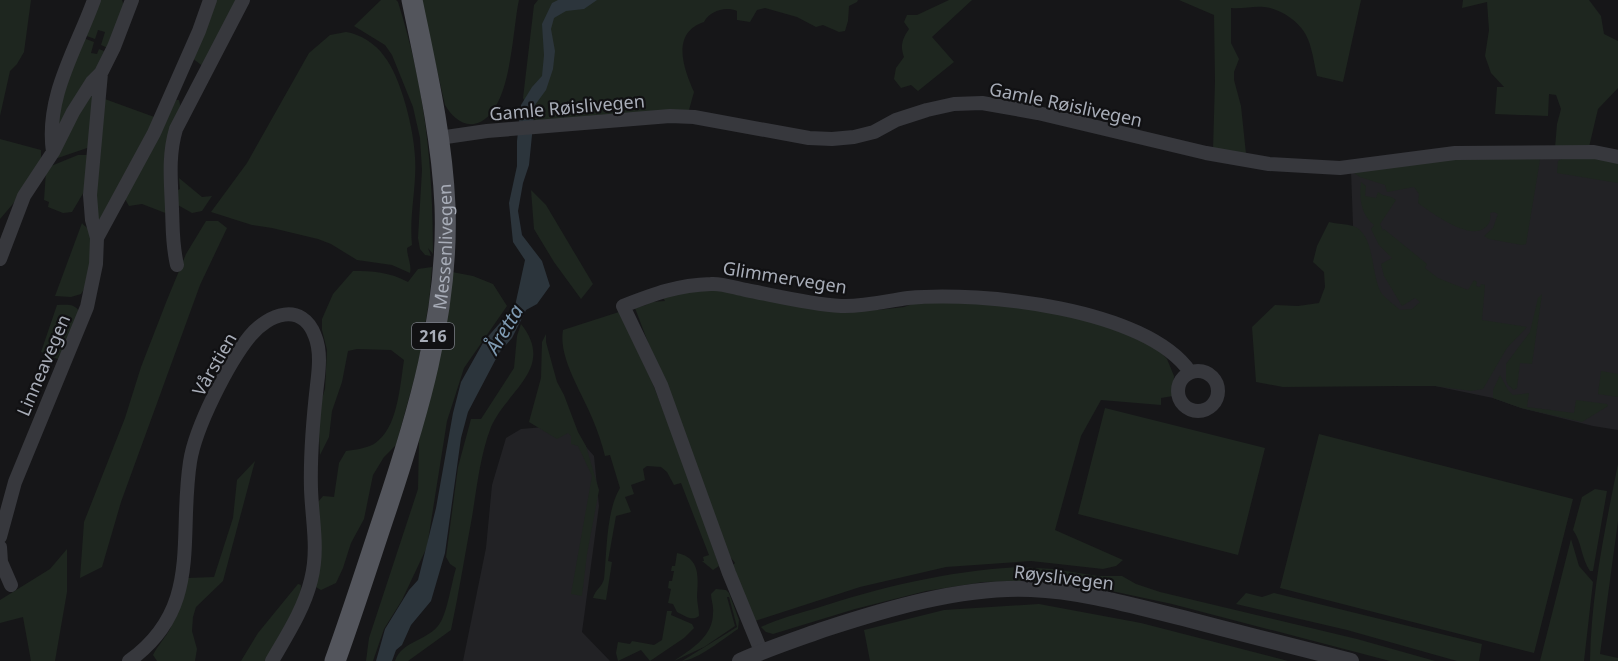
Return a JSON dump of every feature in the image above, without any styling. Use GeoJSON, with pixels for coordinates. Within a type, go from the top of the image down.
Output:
{"type":"FeatureCollection","features":[{"type":"Feature","properties":{"kind":"main road","name":"Messenlivegen"},"geometry":{"type":"LineString","coordinates":[[335,661],[406,451],[436,325],[444,244],[445,207],[433,100],[412,0]]}},
{"type":"Feature","properties":{"kind":"street"},"geometry":{"type":"LineString","coordinates":[[53,152],[50,135],[51,117],[59,84],[94,0]]}},
{"type":"Feature","properties":{"kind":"street","name":"Linneavegen"},"geometry":{"type":"LineString","coordinates":[[0,259],[24,196],[53,152],[73,112],[92,82],[101,73],[114,47],[132,0]]}},
{"type":"Feature","properties":{"kind":"street","name":"Linneavegen"},"geometry":{"type":"LineString","coordinates":[[97,238],[154,133],[176,86],[210,0]]}},
{"type":"Feature","properties":{"kind":"street"},"geometry":{"type":"LineString","coordinates":[[177,265],[172,243],[171,147],[176,129],[243,0]]}},
{"type":"Feature","properties":{"kind":"street","name":"Linneavegen"},"geometry":{"type":"LineString","coordinates":[[0,537],[15,483],[87,307],[96,264],[97,238],[92,220],[91,186],[101,73]]}},
{"type":"Feature","properties":{"kind":"street"},"geometry":{"type":"LineString","coordinates":[[176,86],[193,96]]}},
{"type":"Feature","properties":{"kind":"street","name":"Gamle Røislivegen"},"geometry":{"type":"LineString","coordinates":[[439,138],[487,131],[694,117],[801,137],[832,140],[874,132],[896,120],[927,110],[954,104],[982,103],[1038,113],[1206,153],[1269,164],[1340,168],[1455,153],[1594,152],[1618,157]]}},
{"type":"Feature","properties":{"kind":"street","name":"Glimmervegen"},"geometry":{"type":"LineString","coordinates":[[761,651],[729,573],[661,386],[623,306],[673,287],[713,284],[842,306],[875,305],[908,298],[943,297],[1046,305],[1117,322],[1180,358],[1190,372]]}},
{"type":"Feature","properties":{"kind":"street","name":"Vårstien"},"geometry":{"type":"LineString","coordinates":[[129,661],[158,636],[172,614],[179,595],[190,462],[195,436],[221,384],[250,336],[273,316],[285,314],[296,316],[306,323],[314,333],[318,346],[319,368],[313,416],[311,490],[315,559],[304,602],[272,661]]}},
{"type":"Feature","properties":{"kind":"street"},"geometry":{"type":"LineString","coordinates":[[0,547],[1,562],[11,585]]}},
{"type":"Feature","properties":{"kind":"street","name":"Røyslivegen"},"geometry":{"type":"LineString","coordinates":[[741,661],[761,651],[857,618],[902,606],[994,590],[1032,589],[1091,597],[1150,610],[1352,661]]}},
{"type":"Feature","properties":{"kind":"shaded area"},"geometry":{"type":"Polygon","coordinates":[[[0,0],[31,0],[24,52],[10,71],[0,116],[0,0]]]}},
{"type":"Feature","properties":{"kind":"shaded area"},"geometry":{"type":"Polygon","coordinates":[[[98,0],[122,0],[124,6],[108,48],[101,45],[105,32],[98,30],[95,39],[84,35],[98,0]]]}},
{"type":"Feature","properties":{"kind":"shaded area"},"geometry":{"type":"Polygon","coordinates":[[[214,0],[237,0],[204,67],[192,58],[214,0]]]}},
{"type":"Feature","properties":{"kind":"shaded area"},"geometry":{"type":"Polygon","coordinates":[[[381,0],[398,2],[415,65],[429,157],[433,254],[428,248],[431,256],[425,255],[420,249],[418,238],[422,170],[420,138],[413,107],[392,55],[385,45],[354,26],[381,0]]]}},
{"type":"Feature","properties":{"kind":"shaded area"},"geometry":{"type":"Polygon","coordinates":[[[421,0],[519,0],[512,51],[503,90],[496,106],[487,118],[474,124],[461,122],[445,105],[421,0]]]}},
{"type":"Feature","properties":{"kind":"shaded area"},"geometry":{"type":"Polygon","coordinates":[[[538,0],[858,0],[849,6],[845,31],[839,32],[823,25],[816,27],[797,17],[765,8],[757,10],[750,22],[737,20],[737,11],[723,9],[714,12],[704,22],[693,27],[683,43],[684,63],[694,92],[689,110],[540,123],[533,118],[523,98],[534,5],[538,0]]]}},
{"type":"Feature","properties":{"kind":"shaded area"},"geometry":{"type":"Polygon","coordinates":[[[949,0],[972,0],[932,37],[954,62],[918,91],[911,85],[901,88],[894,79],[896,68],[904,57],[902,43],[909,29],[904,22],[907,15],[917,15],[949,0]]]}},
{"type":"Feature","properties":{"kind":"shaded area"},"geometry":{"type":"Polygon","coordinates":[[[1179,0],[1361,0],[1343,82],[1317,76],[1306,35],[1288,16],[1264,7],[1231,8],[1231,43],[1239,59],[1234,72],[1234,80],[1241,106],[1246,154],[1213,150],[1214,15],[1179,0]]]}},
{"type":"Feature","properties":{"kind":"shaded area"},"geometry":{"type":"Polygon","coordinates":[[[1463,0],[1589,0],[1601,16],[1604,34],[1618,41],[1618,88],[1598,109],[1589,147],[1555,148],[1561,109],[1556,95],[1549,94],[1548,116],[1495,114],[1497,87],[1504,87],[1491,73],[1485,56],[1489,30],[1487,2],[1462,8],[1463,0]]]}},
{"type":"Feature","properties":{"kind":"shaded area"},"geometry":{"type":"Polygon","coordinates":[[[346,32],[362,37],[381,52],[396,77],[406,104],[414,146],[415,168],[411,223],[412,245],[407,248],[410,273],[392,265],[357,260],[318,239],[252,225],[211,212],[247,163],[309,53],[330,35],[346,32]]]}},
{"type":"Feature","properties":{"kind":"shaded area"},"geometry":{"type":"Polygon","coordinates":[[[83,38],[94,42],[91,53],[97,54],[99,49],[106,52],[60,129],[55,112],[83,38]]]}},
{"type":"Feature","properties":{"kind":"shaded area"},"geometry":{"type":"Polygon","coordinates":[[[94,93],[90,147],[52,160],[80,104],[94,93]]]}},
{"type":"Feature","properties":{"kind":"shaded area"},"geometry":{"type":"Polygon","coordinates":[[[102,98],[157,118],[100,219],[97,220],[92,203],[102,98]]]}},
{"type":"Feature","properties":{"kind":"shaded area"},"geometry":{"type":"Polygon","coordinates":[[[176,100],[179,100],[181,109],[168,214],[142,204],[129,206],[125,199],[176,100]]]}},
{"type":"Feature","properties":{"kind":"shaded area"},"geometry":{"type":"Polygon","coordinates":[[[0,139],[41,150],[41,164],[24,191],[0,219],[0,139]]]}},
{"type":"Feature","properties":{"kind":"shaded area"},"geometry":{"type":"Polygon","coordinates":[[[78,155],[87,155],[85,190],[72,212],[63,213],[48,207],[49,202],[44,200],[46,171],[51,166],[78,155]]]}},
{"type":"Feature","properties":{"kind":"shaded area"},"geometry":{"type":"Polygon","coordinates":[[[1566,156],[1618,160],[1618,183],[1557,173],[1558,161],[1566,156]]]}},
{"type":"Feature","properties":{"kind":"shaded area"},"geometry":{"type":"Polygon","coordinates":[[[1534,157],[1618,160],[1618,430],[1593,426],[1521,408],[1493,398],[1435,386],[1354,252],[1351,171],[1534,157]]]}},
{"type":"Feature","properties":{"kind":"shaded area"},"geometry":{"type":"Polygon","coordinates":[[[1539,158],[1526,244],[1522,245],[1484,236],[1493,228],[1498,214],[1494,212],[1490,213],[1490,222],[1483,229],[1468,231],[1432,213],[1418,203],[1419,194],[1414,187],[1387,192],[1385,185],[1360,177],[1351,171],[1441,159],[1539,158]]]}},
{"type":"Feature","properties":{"kind":"shaded area"},"geometry":{"type":"Polygon","coordinates":[[[179,178],[202,197],[212,196],[202,211],[192,213],[176,204],[174,192],[180,189],[179,178]]]}},
{"type":"Feature","properties":{"kind":"shaded area"},"geometry":{"type":"Polygon","coordinates":[[[1361,182],[1366,186],[1365,196],[1376,198],[1378,192],[1396,200],[1380,224],[1383,231],[1384,229],[1427,264],[1425,268],[1438,278],[1468,290],[1474,280],[1477,282],[1476,286],[1485,285],[1482,320],[1527,327],[1507,348],[1483,389],[1471,391],[1435,386],[1283,387],[1256,382],[1252,327],[1275,305],[1298,306],[1319,303],[1325,287],[1324,272],[1313,262],[1317,246],[1329,222],[1353,226],[1366,237],[1378,286],[1386,298],[1400,310],[1412,309],[1420,302],[1415,298],[1402,306],[1384,276],[1381,264],[1392,258],[1379,245],[1371,229],[1374,225],[1364,211],[1360,194],[1361,182]]]}},
{"type":"Feature","properties":{"kind":"shaded area"},"geometry":{"type":"Polygon","coordinates":[[[531,190],[546,205],[593,284],[581,299],[534,229],[531,190]]]}},
{"type":"Feature","properties":{"kind":"shaded area"},"geometry":{"type":"Polygon","coordinates":[[[206,221],[218,221],[227,228],[200,285],[121,502],[102,567],[80,578],[84,522],[125,418],[141,367],[167,300],[186,254],[206,221]]]}},
{"type":"Feature","properties":{"kind":"shaded area"},"geometry":{"type":"Polygon","coordinates":[[[82,223],[89,230],[92,245],[87,281],[81,294],[71,297],[55,296],[82,223]]]}},
{"type":"Feature","properties":{"kind":"shaded area"},"geometry":{"type":"Polygon","coordinates":[[[432,267],[429,302],[418,365],[396,445],[384,457],[373,475],[364,519],[351,543],[336,583],[321,590],[314,586],[320,539],[318,502],[323,496],[334,497],[339,463],[346,451],[374,444],[388,428],[399,394],[404,360],[391,350],[348,351],[342,382],[332,411],[329,437],[320,455],[318,411],[325,389],[327,350],[322,319],[333,294],[353,271],[381,273],[408,282],[418,269],[432,267]]]}},
{"type":"Feature","properties":{"kind":"shaded area"},"geometry":{"type":"Polygon","coordinates":[[[452,272],[473,276],[493,284],[507,306],[464,368],[447,421],[427,547],[402,600],[384,629],[373,661],[366,661],[369,638],[418,489],[419,441],[452,272]]]}},
{"type":"Feature","properties":{"kind":"shaded area"},"geometry":{"type":"Polygon","coordinates":[[[709,289],[878,310],[950,301],[1042,309],[1123,331],[1160,351],[1167,359],[1174,376],[1173,396],[1161,398],[1161,405],[1101,400],[1081,436],[1055,530],[1123,560],[1116,566],[1103,569],[1031,561],[946,567],[860,587],[755,621],[739,585],[733,565],[735,563],[728,554],[635,308],[650,302],[665,301],[662,296],[709,289]]]}},
{"type":"Feature","properties":{"kind":"shaded area"},"geometry":{"type":"Polygon","coordinates":[[[1542,294],[1532,364],[1520,363],[1517,388],[1514,390],[1506,380],[1506,364],[1530,332],[1538,298],[1542,294]]]}},
{"type":"Feature","properties":{"kind":"shaded area"},"geometry":{"type":"Polygon","coordinates":[[[57,305],[72,306],[79,311],[60,360],[41,352],[57,305]]]}},
{"type":"Feature","properties":{"kind":"shaded area"},"geometry":{"type":"Polygon","coordinates":[[[619,312],[651,379],[719,566],[713,570],[702,561],[704,561],[703,557],[709,555],[681,483],[674,485],[667,472],[661,467],[647,466],[643,469],[645,480],[631,485],[634,494],[625,497],[631,512],[616,516],[608,561],[612,562],[606,600],[593,598],[604,579],[612,508],[620,488],[610,455],[605,456],[595,424],[572,376],[562,341],[563,330],[619,312]]]}},
{"type":"Feature","properties":{"kind":"shaded area"},"geometry":{"type":"Polygon","coordinates":[[[521,324],[530,340],[533,353],[531,366],[525,378],[498,414],[487,438],[451,630],[408,661],[395,661],[398,654],[409,644],[435,629],[445,612],[456,568],[446,557],[458,467],[471,419],[481,419],[514,368],[517,336],[521,324]]]}},
{"type":"Feature","properties":{"kind":"shaded area"},"geometry":{"type":"Polygon","coordinates":[[[546,334],[557,382],[586,446],[599,490],[582,596],[571,594],[592,476],[578,446],[571,444],[571,436],[568,433],[557,439],[529,422],[541,378],[542,342],[546,334]]]}},
{"type":"Feature","properties":{"kind":"shaded area"},"geometry":{"type":"Polygon","coordinates":[[[1601,371],[1618,374],[1618,397],[1598,394],[1601,371]]]}},
{"type":"Feature","properties":{"kind":"shaded area"},"geometry":{"type":"Polygon","coordinates":[[[1500,375],[1513,395],[1529,393],[1527,407],[1574,413],[1576,400],[1608,406],[1582,422],[1521,408],[1493,398],[1493,390],[1500,375]]]}},
{"type":"Feature","properties":{"kind":"shaded area"},"geometry":{"type":"Polygon","coordinates":[[[1105,408],[1265,448],[1238,555],[1078,514],[1105,408]]]}},
{"type":"Feature","properties":{"kind":"shaded area"},"geometry":{"type":"Polygon","coordinates":[[[567,425],[594,456],[599,506],[582,632],[610,661],[463,661],[486,548],[492,485],[506,438],[521,429],[567,425]]]}},
{"type":"Feature","properties":{"kind":"shaded area"},"geometry":{"type":"Polygon","coordinates":[[[1319,434],[1573,499],[1534,653],[1280,588],[1319,434]]]}},
{"type":"Feature","properties":{"kind":"shaded area"},"geometry":{"type":"Polygon","coordinates":[[[255,461],[223,581],[196,607],[193,617],[192,631],[197,649],[195,661],[157,661],[153,655],[174,621],[188,578],[214,577],[233,518],[237,480],[255,461]]]}},
{"type":"Feature","properties":{"kind":"shaded area"},"geometry":{"type":"Polygon","coordinates":[[[1618,464],[1618,521],[1600,654],[1618,658],[1618,661],[1590,661],[1596,587],[1618,464]]]}},
{"type":"Feature","properties":{"kind":"shaded area"},"geometry":{"type":"Polygon","coordinates":[[[1595,489],[1607,491],[1593,571],[1590,571],[1573,530],[1582,497],[1595,489]]]}},
{"type":"Feature","properties":{"kind":"shaded area"},"geometry":{"type":"Polygon","coordinates":[[[1571,539],[1579,566],[1593,582],[1584,661],[1540,661],[1571,539]]]}},
{"type":"Feature","properties":{"kind":"shaded area"},"geometry":{"type":"Polygon","coordinates":[[[67,549],[67,592],[55,661],[31,661],[23,617],[0,623],[0,600],[50,569],[67,549]]]}},
{"type":"Feature","properties":{"kind":"shaded area"},"geometry":{"type":"Polygon","coordinates":[[[677,553],[690,559],[696,570],[699,616],[696,618],[677,612],[673,604],[668,603],[671,589],[668,588],[669,581],[672,581],[674,571],[671,571],[672,566],[675,566],[677,553]]]}},
{"type":"Feature","properties":{"kind":"shaded area"},"geometry":{"type":"Polygon","coordinates":[[[1018,567],[1053,569],[1098,576],[1122,576],[1136,584],[1160,592],[1357,639],[1435,661],[1390,661],[1172,604],[1093,587],[1025,581],[983,582],[926,591],[855,609],[773,634],[761,627],[890,587],[940,576],[1018,567]]]}},
{"type":"Feature","properties":{"kind":"shaded area"},"geometry":{"type":"Polygon","coordinates":[[[298,584],[301,585],[300,598],[267,661],[241,661],[258,633],[298,584]]]}},
{"type":"Feature","properties":{"kind":"shaded area"},"geometry":{"type":"Polygon","coordinates":[[[716,589],[726,590],[729,593],[739,620],[738,629],[703,653],[682,661],[737,627],[729,597],[727,597],[735,626],[704,647],[674,661],[705,636],[712,621],[711,594],[716,589]]]}},
{"type":"Feature","properties":{"kind":"shaded area"},"geometry":{"type":"Polygon","coordinates":[[[1246,593],[1262,597],[1274,593],[1482,644],[1479,661],[1457,661],[1347,630],[1236,604],[1246,593]]]}},
{"type":"Feature","properties":{"kind":"shaded area"},"geometry":{"type":"Polygon","coordinates":[[[1039,604],[1141,623],[1288,661],[870,661],[864,630],[944,610],[1039,604]]]}},
{"type":"Feature","properties":{"kind":"shaded area"},"geometry":{"type":"Polygon","coordinates":[[[667,611],[672,611],[671,615],[692,624],[694,628],[684,638],[650,661],[641,650],[618,661],[616,653],[618,642],[630,644],[632,641],[654,645],[662,640],[667,611]]]}},
{"type":"Feature","properties":{"kind":"water","name":"Åretta"},"geometry":{"type":"Polygon","coordinates":[[[558,0],[597,0],[584,9],[566,11],[554,18],[551,29],[555,51],[553,69],[546,90],[535,105],[529,165],[518,211],[522,235],[542,261],[550,286],[537,304],[526,310],[512,338],[499,353],[468,412],[461,438],[445,553],[431,601],[411,625],[392,661],[376,661],[385,629],[409,590],[418,580],[436,508],[453,413],[461,382],[484,341],[515,306],[525,260],[513,242],[509,203],[517,166],[521,105],[542,76],[544,55],[542,24],[552,3],[558,0]]]}}]}
